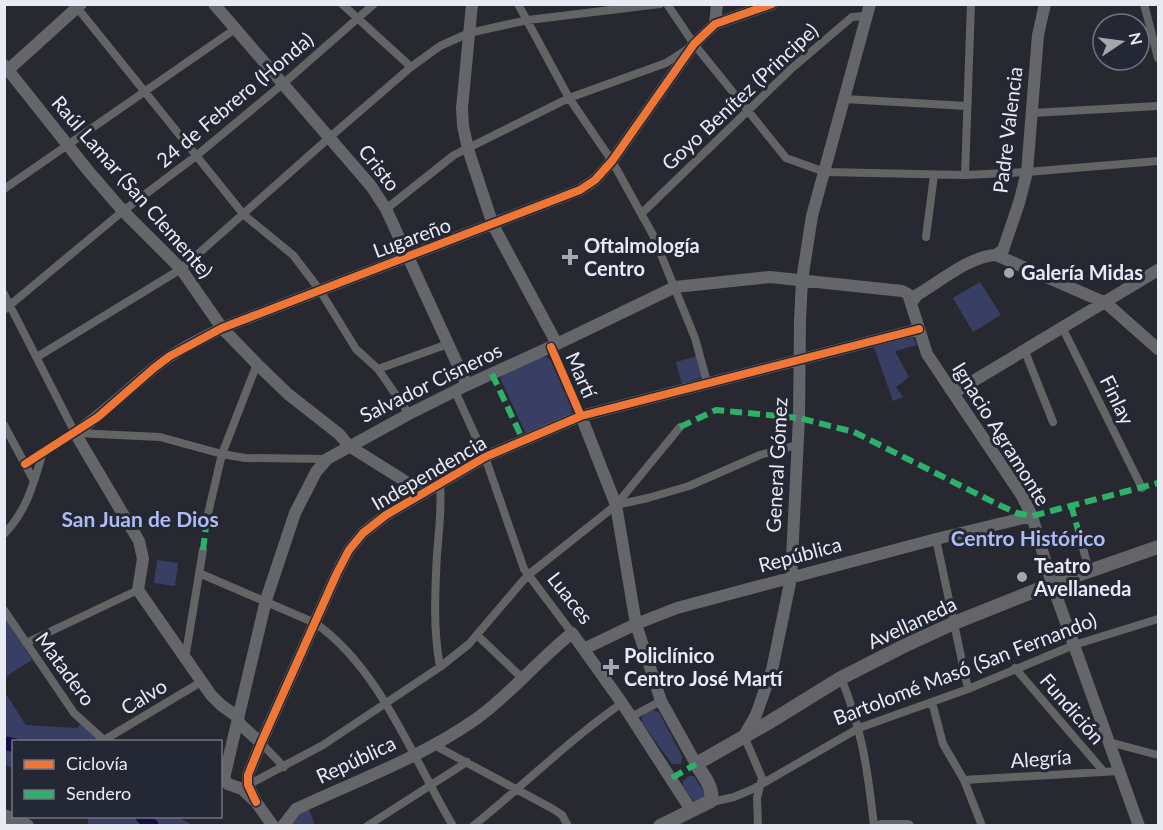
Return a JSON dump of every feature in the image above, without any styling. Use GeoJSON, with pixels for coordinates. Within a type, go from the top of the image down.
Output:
{"type":"FeatureCollection","features":[{"type":"Feature","properties":{"kind":"main road","name":"Avellaneda"},"geometry":{"type":"LineString","coordinates":[[696,764],[841,678],[954,623],[1052,584],[1157,551]]}},
{"type":"Feature","properties":{"kind":"main road","name":"Martí"},"geometry":{"type":"LineString","coordinates":[[696,764],[712,793],[712,798],[707,804]]}},
{"type":"Feature","properties":{"kind":"main road","name":"Bartolomé Masó (San Fernando)"},"geometry":{"type":"LineString","coordinates":[[660,825],[688,816],[707,804]]}},
{"type":"Feature","properties":{"kind":"main road"},"geometry":{"type":"LineString","coordinates":[[4,816],[27,825]]}},
{"type":"Feature","properties":{"kind":"street","name":"Cristo"},"geometry":{"type":"LineString","coordinates":[[213,4],[330,137],[371,186],[386,208],[467,385]]}},
{"type":"Feature","properties":{"kind":"street"},"geometry":{"type":"LineString","coordinates":[[342,4],[411,68]]}},
{"type":"Feature","properties":{"kind":"street","name":"24 de Febrero (Honda)"},"geometry":{"type":"LineString","coordinates":[[8,308],[123,211],[196,156],[284,84],[374,4]]}},
{"type":"Feature","properties":{"kind":"street","name":"Martí"},"geometry":{"type":"LineString","coordinates":[[472,4],[462,108],[468,148],[493,225],[557,344]]}},
{"type":"Feature","properties":{"kind":"street"},"geometry":{"type":"LineString","coordinates":[[518,4],[569,99],[612,160],[642,213],[695,338],[707,382]]}},
{"type":"Feature","properties":{"kind":"street"},"geometry":{"type":"LineString","coordinates":[[37,357],[181,269],[330,137],[440,46],[469,33],[528,20],[660,4]]}},
{"type":"Feature","properties":{"kind":"street"},"geometry":{"type":"LineString","coordinates":[[666,4],[694,44],[786,158],[825,172],[965,175],[1158,161]]}},
{"type":"Feature","properties":{"kind":"street"},"geometry":{"type":"LineString","coordinates":[[715,24],[717,4]]}},
{"type":"Feature","properties":{"kind":"street","name":"Lugareño"},"geometry":{"type":"LineString","coordinates":[[25,464],[98,417],[170,356],[222,328],[580,190],[595,180],[612,160],[694,44],[715,24],[772,4]]}},
{"type":"Feature","properties":{"kind":"street"},"geometry":{"type":"LineString","coordinates":[[965,175],[971,4]]}},
{"type":"Feature","properties":{"kind":"street","name":"Padre Valencia"},"geometry":{"type":"LineString","coordinates":[[996,255],[1003,250],[1027,172],[1038,35],[1045,4]]}},
{"type":"Feature","properties":{"kind":"street"},"geometry":{"type":"LineString","coordinates":[[1144,4],[1158,58]]}},
{"type":"Feature","properties":{"kind":"street"},"geometry":{"type":"LineString","coordinates":[[6,69],[78,6],[244,214],[293,255],[319,289],[356,349],[378,369],[409,414]]}},
{"type":"Feature","properties":{"kind":"street","name":"General Gómez"},"geometry":{"type":"LineString","coordinates":[[744,736],[756,715],[772,670],[791,578],[802,280],[812,216],[868,10]]}},
{"type":"Feature","properties":{"kind":"street","name":"Goyo Benítez (Principe)"},"geometry":{"type":"LineString","coordinates":[[642,213],[791,69],[852,17],[868,10]]}},
{"type":"Feature","properties":{"kind":"street"},"geometry":{"type":"LineString","coordinates":[[4,189],[235,28]]}},
{"type":"Feature","properties":{"kind":"street"},"geometry":{"type":"LineString","coordinates":[[386,208],[454,155],[569,99],[666,63],[694,44]]}},
{"type":"Feature","properties":{"kind":"street","name":"Raúl Lamar (San Clemente)"},"geometry":{"type":"LineString","coordinates":[[6,69],[123,211],[181,269],[222,328],[257,364],[288,394],[339,434],[349,446],[424,493]]}},
{"type":"Feature","properties":{"kind":"street"},"geometry":{"type":"LineString","coordinates":[[844,99],[968,106]]}},
{"type":"Feature","properties":{"kind":"street"},"geometry":{"type":"LineString","coordinates":[[1032,113],[1158,106]]}},
{"type":"Feature","properties":{"kind":"street"},"geometry":{"type":"LineString","coordinates":[[926,237],[934,176]]}},
{"type":"Feature","properties":{"kind":"street"},"geometry":{"type":"LineString","coordinates":[[912,302],[917,295],[964,266],[983,256],[996,255],[1106,303],[1158,349]]}},
{"type":"Feature","properties":{"kind":"street"},"geometry":{"type":"LineString","coordinates":[[950,390],[960,389],[1158,270]]}},
{"type":"Feature","properties":{"kind":"street","name":"Salvador Cisneros"},"geometry":{"type":"LineString","coordinates":[[271,823],[243,786],[222,782],[266,600],[295,513],[316,472],[327,459],[467,385],[675,287],[770,278],[802,280],[902,291],[908,294],[912,302]]}},
{"type":"Feature","properties":{"kind":"street"},"geometry":{"type":"LineString","coordinates":[[4,294],[8,308],[37,357],[75,433],[139,541],[143,558],[138,590],[201,682],[221,705],[284,766]]}},
{"type":"Feature","properties":{"kind":"street","name":"Ignacio Agramonte"},"geometry":{"type":"LineString","coordinates":[[912,302],[925,349],[1022,496],[1032,516],[1052,584],[1139,825]]}},
{"type":"Feature","properties":{"kind":"street","name":"Finlay"},"geometry":{"type":"LineString","coordinates":[[1062,327],[1142,488]]}},
{"type":"Feature","properties":{"kind":"street","name":"Independencia"},"geometry":{"type":"LineString","coordinates":[[243,786],[345,558],[363,532],[386,515],[485,457],[581,416],[919,329]]}},
{"type":"Feature","properties":{"kind":"street"},"geometry":{"type":"LineString","coordinates":[[378,369],[448,344]]}},
{"type":"Feature","properties":{"kind":"street"},"geometry":{"type":"LineString","coordinates":[[1024,349],[1053,422]]}},
{"type":"Feature","properties":{"kind":"street"},"geometry":{"type":"LineString","coordinates":[[207,518],[222,454],[257,364]]}},
{"type":"Feature","properties":{"kind":"street","name":"Luaces"},"geometry":{"type":"LineString","coordinates":[[455,392],[485,457],[527,576],[584,649],[622,703],[688,816]]}},
{"type":"Feature","properties":{"kind":"street","name":"Martí"},"geometry":{"type":"LineString","coordinates":[[581,416],[616,505],[636,624],[661,701],[696,764]]}},
{"type":"Feature","properties":{"kind":"street"},"geometry":{"type":"LineString","coordinates":[[4,425],[34,482]]}},
{"type":"Feature","properties":{"kind":"street"},"geometry":{"type":"LineString","coordinates":[[243,786],[323,745],[441,667],[477,635],[527,576],[616,505],[680,427]]}},
{"type":"Feature","properties":{"kind":"street"},"geometry":{"type":"LineString","coordinates":[[75,433],[160,437],[245,458],[327,459]]}},
{"type":"Feature","properties":{"kind":"street"},"geometry":{"type":"LineString","coordinates":[[616,505],[689,486],[760,455],[797,445]]}},
{"type":"Feature","properties":{"kind":"street"},"geometry":{"type":"LineString","coordinates":[[4,534],[13,525],[28,498],[42,455]]}},
{"type":"Feature","properties":{"kind":"street"},"geometry":{"type":"LineString","coordinates":[[440,483],[442,503],[434,617],[435,640],[441,667]]}},
{"type":"Feature","properties":{"kind":"street","name":"República"},"geometry":{"type":"LineString","coordinates":[[584,649],[636,624],[677,608],[936,539],[1032,516]]}},
{"type":"Feature","properties":{"kind":"street"},"geometry":{"type":"LineString","coordinates":[[936,539],[968,689]]}},
{"type":"Feature","properties":{"kind":"street"},"geometry":{"type":"LineString","coordinates":[[1082,544],[1089,571]]}},
{"type":"Feature","properties":{"kind":"street"},"geometry":{"type":"LineString","coordinates":[[185,660],[203,550]]}},
{"type":"Feature","properties":{"kind":"street"},"geometry":{"type":"LineString","coordinates":[[199,573],[266,600],[315,623],[330,633],[355,658],[385,703],[453,825]]}},
{"type":"Feature","properties":{"kind":"street"},"geometry":{"type":"LineString","coordinates":[[26,643],[138,590]]}},
{"type":"Feature","properties":{"kind":"street","name":"Matadero"},"geometry":{"type":"LineString","coordinates":[[4,610],[74,713],[104,740]]}},
{"type":"Feature","properties":{"kind":"street","name":"Bartolomé Masó (San Fernando)"},"geometry":{"type":"LineString","coordinates":[[707,804],[728,799],[758,787],[859,728],[968,689],[1074,645],[1158,620]]}},
{"type":"Feature","properties":{"kind":"street","name":"República"},"geometry":{"type":"LineString","coordinates":[[271,823],[296,809],[434,746],[476,720],[504,698],[546,654],[572,633]]}},
{"type":"Feature","properties":{"kind":"street"},"geometry":{"type":"LineString","coordinates":[[477,635],[522,679]]}},
{"type":"Feature","properties":{"kind":"street","name":"Fundición"},"geometry":{"type":"LineString","coordinates":[[1015,668],[1104,772]]}},
{"type":"Feature","properties":{"kind":"street"},"geometry":{"type":"LineString","coordinates":[[841,678],[859,728],[868,771],[874,825]]}},
{"type":"Feature","properties":{"kind":"street","name":"Calvo"},"geometry":{"type":"LineString","coordinates":[[107,740],[201,682]]}},
{"type":"Feature","properties":{"kind":"street"},"geometry":{"type":"LineString","coordinates":[[631,717],[661,701]]}},
{"type":"Feature","properties":{"kind":"street"},"geometry":{"type":"LineString","coordinates":[[932,702],[943,744],[964,780],[982,825]]}},
{"type":"Feature","properties":{"kind":"street"},"geometry":{"type":"LineString","coordinates":[[473,825],[517,791],[568,743],[622,703]]}},
{"type":"Feature","properties":{"kind":"street"},"geometry":{"type":"LineString","coordinates":[[756,715],[763,723],[768,723]]}},
{"type":"Feature","properties":{"kind":"street"},"geometry":{"type":"LineString","coordinates":[[744,736],[760,772],[757,798],[758,825]]}},
{"type":"Feature","properties":{"kind":"street"},"geometry":{"type":"LineString","coordinates":[[1109,742],[1158,755]]}},
{"type":"Feature","properties":{"kind":"street"},"geometry":{"type":"LineString","coordinates":[[434,746],[553,809],[568,825]]}},
{"type":"Feature","properties":{"kind":"street"},"geometry":{"type":"LineString","coordinates":[[367,825],[467,762]]}},
{"type":"Feature","properties":{"kind":"street","name":"Alegría"},"geometry":{"type":"LineString","coordinates":[[964,780],[1119,771]]}},
{"type":"Feature","properties":{"kind":"street","name":"República"},"geometry":{"type":"LineString","coordinates":[[283,825],[296,809]]}},
{"type":"Feature","properties":{"kind":"street"},"geometry":{"type":"LineString","coordinates":[[881,825],[908,825]]}},
{"type":"Feature","properties":{"kind":"shaded area"},"geometry":{"type":"Polygon","coordinates":[[[980,282],[1001,315],[973,332],[953,298],[980,282]]]}},
{"type":"Feature","properties":{"kind":"shaded area"},"geometry":{"type":"Polygon","coordinates":[[[913,337],[917,345],[895,351],[909,377],[896,387],[903,397],[893,401],[874,347],[913,337]]]}},
{"type":"Feature","properties":{"kind":"shaded area"},"geometry":{"type":"Polygon","coordinates":[[[541,356],[551,361],[572,411],[569,416],[529,433],[525,432],[500,378],[503,374],[541,356]]]}},
{"type":"Feature","properties":{"kind":"shaded area"},"geometry":{"type":"Polygon","coordinates":[[[697,356],[702,377],[682,384],[676,362],[697,356]]]}},
{"type":"Feature","properties":{"kind":"shaded area"},"geometry":{"type":"Polygon","coordinates":[[[157,560],[178,563],[175,586],[154,583],[157,560]]]}},
{"type":"Feature","properties":{"kind":"shaded area"},"geometry":{"type":"Polygon","coordinates":[[[4,616],[32,660],[5,677],[4,677],[4,616]]]}},
{"type":"Feature","properties":{"kind":"shaded area"},"geometry":{"type":"Polygon","coordinates":[[[4,691],[26,725],[77,728],[81,724],[102,740],[12,740],[12,768],[5,764],[4,691]]]}},
{"type":"Feature","properties":{"kind":"shaded area"},"geometry":{"type":"Polygon","coordinates":[[[652,710],[659,712],[682,756],[681,764],[672,764],[642,723],[642,716],[652,710]]]}},
{"type":"Feature","properties":{"kind":"shaded area"},"geometry":{"type":"Polygon","coordinates":[[[689,776],[694,776],[705,794],[704,799],[694,802],[683,787],[683,781],[689,776]]]}},
{"type":"Feature","properties":{"kind":"shaded area"},"geometry":{"type":"Polygon","coordinates":[[[308,807],[315,825],[290,826],[300,811],[308,807]]]}},
{"type":"Feature","properties":{"kind":"shaded area"},"geometry":{"type":"Polygon","coordinates":[[[88,818],[179,818],[193,825],[88,825],[88,818]]]}},
{"type":"Feature","properties":{"kind":"waterway"},"geometry":{"type":"LineString","coordinates":[[4,743],[12,745]]}},
{"type":"Feature","properties":{"kind":"waterway"},"geometry":{"type":"LineString","coordinates":[[144,818],[152,826]]}},
{"type":"Feature","properties":{"kind":"marked path"},"geometry":{"type":"LineString","coordinates":[[492,374],[523,440]]}},
{"type":"Feature","properties":{"kind":"marked path"},"geometry":{"type":"LineString","coordinates":[[680,427],[716,410],[799,418],[854,432],[999,505],[1017,513],[1032,516],[1158,483]]}},
{"type":"Feature","properties":{"kind":"marked path"},"geometry":{"type":"LineString","coordinates":[[1071,505],[1082,544]]}},
{"type":"Feature","properties":{"kind":"marked path"},"geometry":{"type":"LineString","coordinates":[[203,550],[207,518]]}},
{"type":"Feature","properties":{"kind":"marked path"},"geometry":{"type":"LineString","coordinates":[[672,778],[696,764]]}},
{"type":"Feature","properties":{"kind":"cycle path"},"geometry":{"type":"LineString","coordinates":[[25,464],[98,417],[170,356],[222,328],[580,190],[595,180],[612,161],[694,44],[715,24],[772,4]]}},
{"type":"Feature","properties":{"kind":"cycle path"},"geometry":{"type":"LineString","coordinates":[[256,802],[248,785],[248,775],[337,573],[349,550],[363,533],[386,515],[485,457],[581,416],[919,329]]}},
{"type":"Feature","properties":{"kind":"cycle path"},"geometry":{"type":"LineString","coordinates":[[551,347],[581,416]]}},
{"type":"Feature","properties":{"kind":"place","name":"Oftalmología Centro"},"geometry":{"type":"Point","coordinates":[570,257]}},
{"type":"Feature","properties":{"kind":"place","name":"Galería Midas"},"geometry":{"type":"Point","coordinates":[1009,273]}},
{"type":"Feature","properties":{"kind":"place","name":"Teatro Avellaneda"},"geometry":{"type":"Point","coordinates":[1022,577]}},
{"type":"Feature","properties":{"kind":"place","name":"Policlínico Centro José Martí"},"geometry":{"type":"Point","coordinates":[611,667]}},
{"type":"Feature","properties":{"kind":"district","name":"San Juan de Dios"},"geometry":{"type":"Point","coordinates":[140,520]}},
{"type":"Feature","properties":{"kind":"district","name":"Centro Histórico"},"geometry":{"type":"Point","coordinates":[1028,539]}}]}
